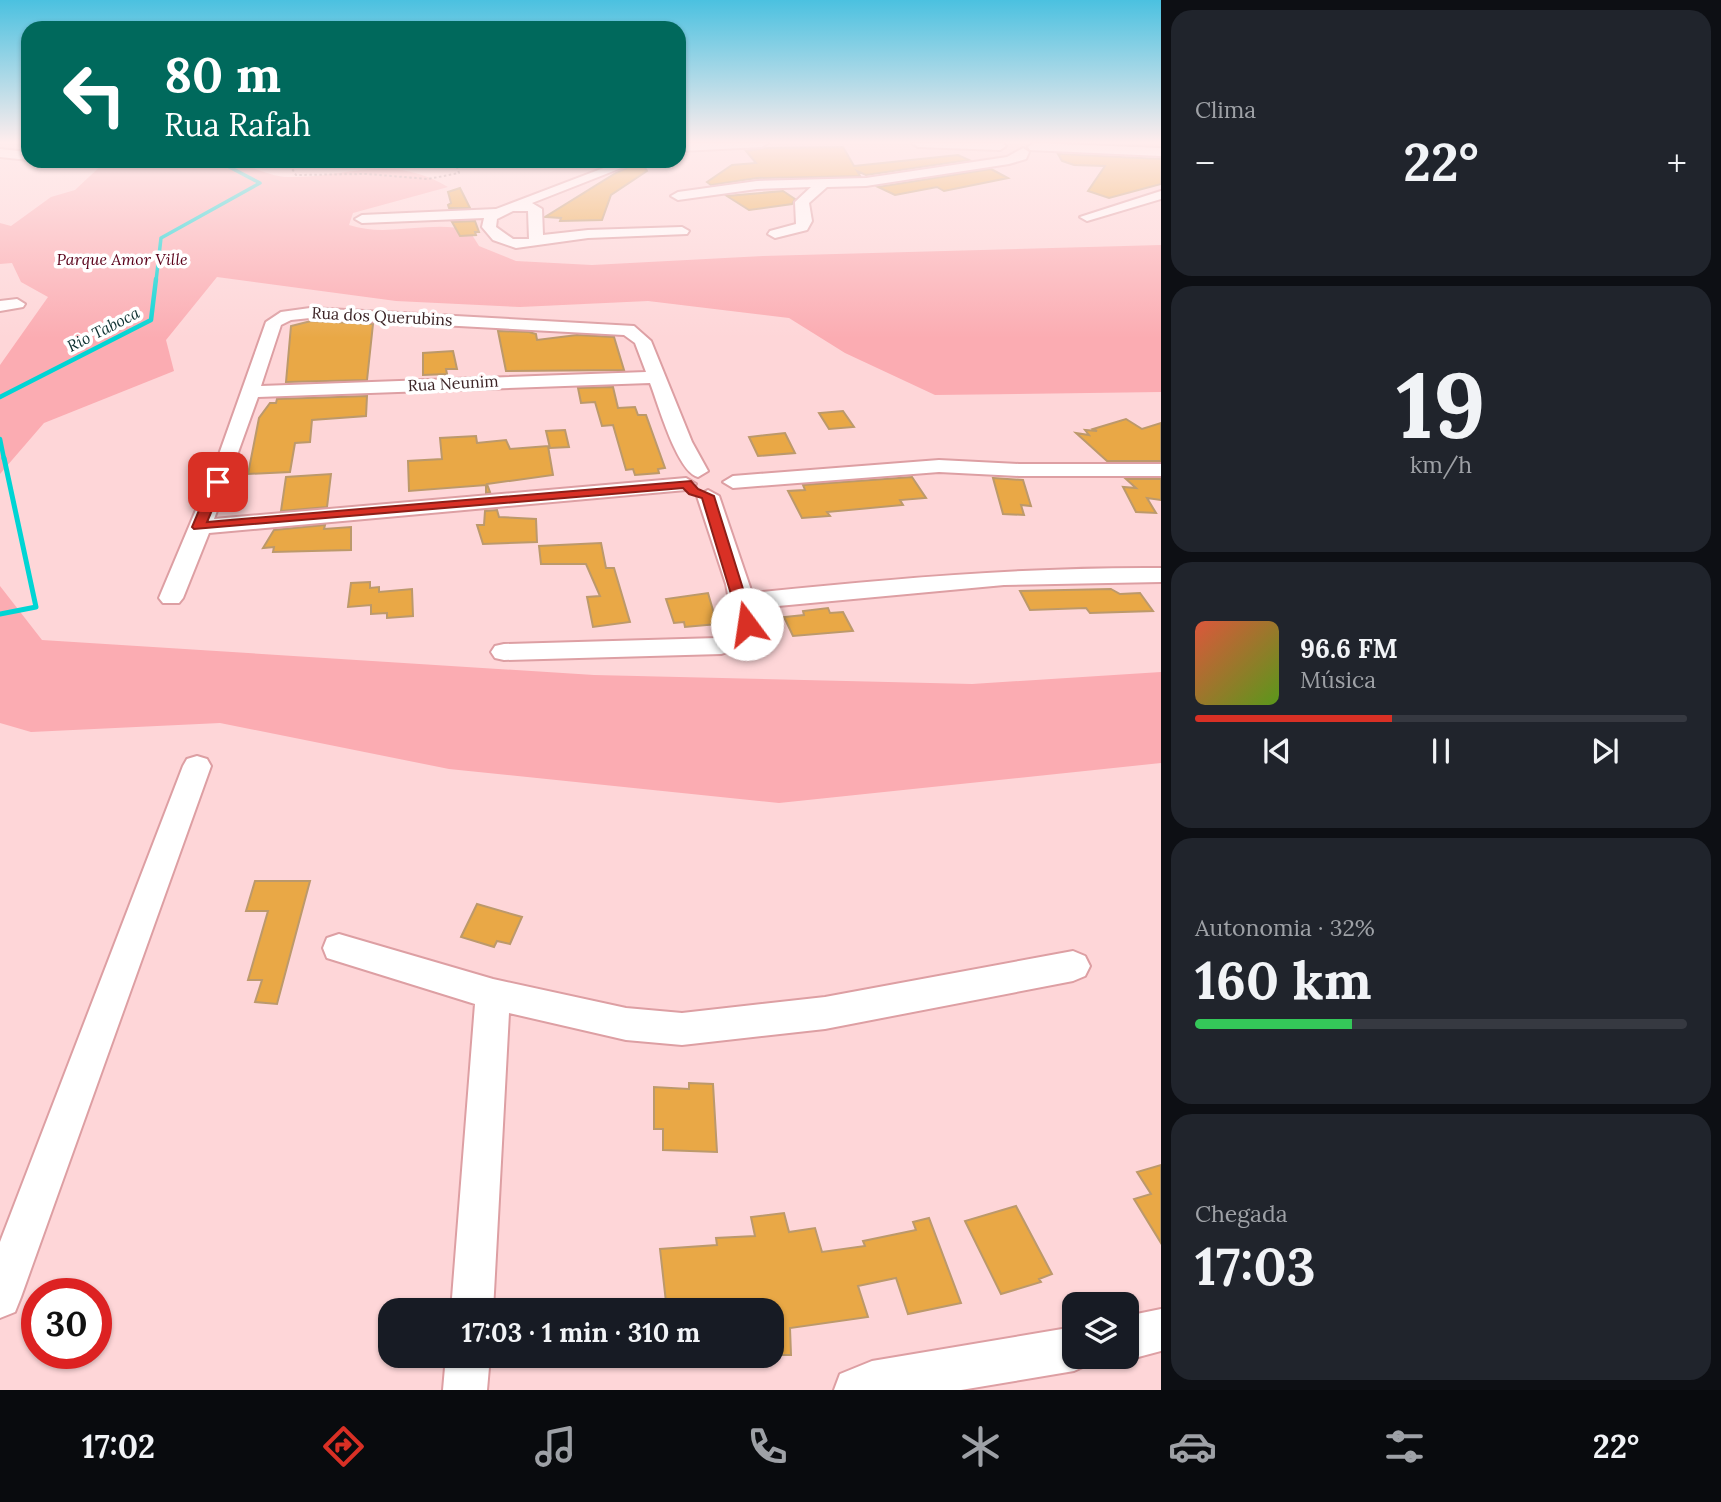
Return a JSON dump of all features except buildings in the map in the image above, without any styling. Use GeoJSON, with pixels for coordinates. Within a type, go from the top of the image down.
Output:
{"type":"FeatureCollection","features":[{"type":"Feature","properties":{"kind":"street"},"geometry":{"type":"LineString","coordinates":[[362,219],[496,213],[508,208]]}},
{"type":"Feature","properties":{"kind":"street"},"geometry":{"type":"LineString","coordinates":[[532,208],[535,209],[537,240]]}},
{"type":"Feature","properties":{"kind":"street"},"geometry":{"type":"LineString","coordinates":[[775,234],[802,227],[805,221],[803,208]]}},
{"type":"Feature","properties":{"kind":"street"},"geometry":{"type":"LineString","coordinates":[[1087,217],[1118,208]]}},
{"type":"Feature","properties":{"kind":"street"},"geometry":{"type":"LineString","coordinates":[[496,213],[489,222],[495,236],[513,244],[588,234],[682,231]]}},
{"type":"Feature","properties":{"kind":"street","name":"Rua dos Querubins"},"geometry":{"type":"LineString","coordinates":[[171,598],[227,460],[274,322],[301,313],[619,328],[634,333],[643,341],[682,442],[692,477]]}},
{"type":"Feature","properties":{"kind":"street","name":"Rua Neunim"},"geometry":{"type":"LineString","coordinates":[[250,392],[657,377]]}},
{"type":"Feature","properties":{"kind":"street"},"geometry":{"type":"LineString","coordinates":[[198,527],[692,477],[720,471],[733,482],[939,466],[1019,470],[1161,470]]}},
{"type":"Feature","properties":{"kind":"street"},"geometry":{"type":"LineString","coordinates":[[692,477],[694,491],[708,496],[722,495],[731,489],[733,482]]}},
{"type":"Feature","properties":{"kind":"street"},"geometry":{"type":"LineString","coordinates":[[504,652],[721,646],[742,634],[747,624],[743,602],[708,496]]}},
{"type":"Feature","properties":{"kind":"street"},"geometry":{"type":"LineString","coordinates":[[743,602],[895,586],[1038,577],[1161,575]]}},
{"type":"Feature","properties":{"kind":"street"},"geometry":{"type":"LineString","coordinates":[[0,1297],[197,766]]}},
{"type":"Feature","properties":{"kind":"street"},"geometry":{"type":"LineString","coordinates":[[339,948],[494,994],[626,1024],[682,1029],[825,1013],[1073,966]]}},
{"type":"Feature","properties":{"kind":"street"},"geometry":{"type":"LineString","coordinates":[[473,1298],[494,994]]}},
{"type":"Feature","properties":{"kind":"street"},"geometry":{"type":"LineString","coordinates":[[1139,1335],[1161,1330]]}},
{"type":"Feature","properties":{"kind":"street"},"geometry":{"type":"LineString","coordinates":[[856,1390],[872,1383],[1062,1351]]}},
{"type":"Feature","properties":{"kind":"street"},"geometry":{"type":"LineString","coordinates":[[465,1390],[467,1368]]}},
{"type":"Feature","properties":{"kind":"green space","name":"Parque Amor Ville"},"geometry":{"type":"Polygon","coordinates":[[[36,208],[372,208],[353,213],[349,225],[378,230],[454,227],[469,230],[479,246],[516,261],[592,265],[763,256],[1161,245],[1161,392],[935,395],[845,353],[789,318],[648,301],[520,307],[396,301],[217,277],[166,340],[174,371],[44,423],[0,474],[0,365],[48,297],[21,282],[12,263],[0,264],[0,223],[11,226],[36,208]]]}},
{"type":"Feature","properties":{"kind":"green space"},"geometry":{"type":"Polygon","coordinates":[[[0,586],[42,640],[594,675],[972,684],[1161,672],[1161,763],[779,803],[449,769],[220,723],[31,732],[0,723],[0,586]]]}},
{"type":"Feature","properties":{"kind":"waterway","name":"Rio Taboca"},"geometry":{"type":"LineString","coordinates":[[156,281],[161,238],[215,208]]}},
{"type":"Feature","properties":{"kind":"waterway","name":"Rio Taboca"},"geometry":{"type":"LineString","coordinates":[[0,397],[151,320],[156,279]]}},
{"type":"Feature","properties":{"kind":"waterway","name":"Rio Taboca"},"geometry":{"type":"LineString","coordinates":[[0,439],[4,459]]}},
{"type":"Feature","properties":{"kind":"waterway","name":"Rio Taboca"},"geometry":{"type":"LineString","coordinates":[[0,614],[36,607],[4,458]]}},
{"type":"Feature","properties":{"kind":"route"},"geometry":{"type":"LineString","coordinates":[[218,482],[198,527],[444,503],[686,484],[694,491],[708,496],[743,602],[747,624]]}}]}
